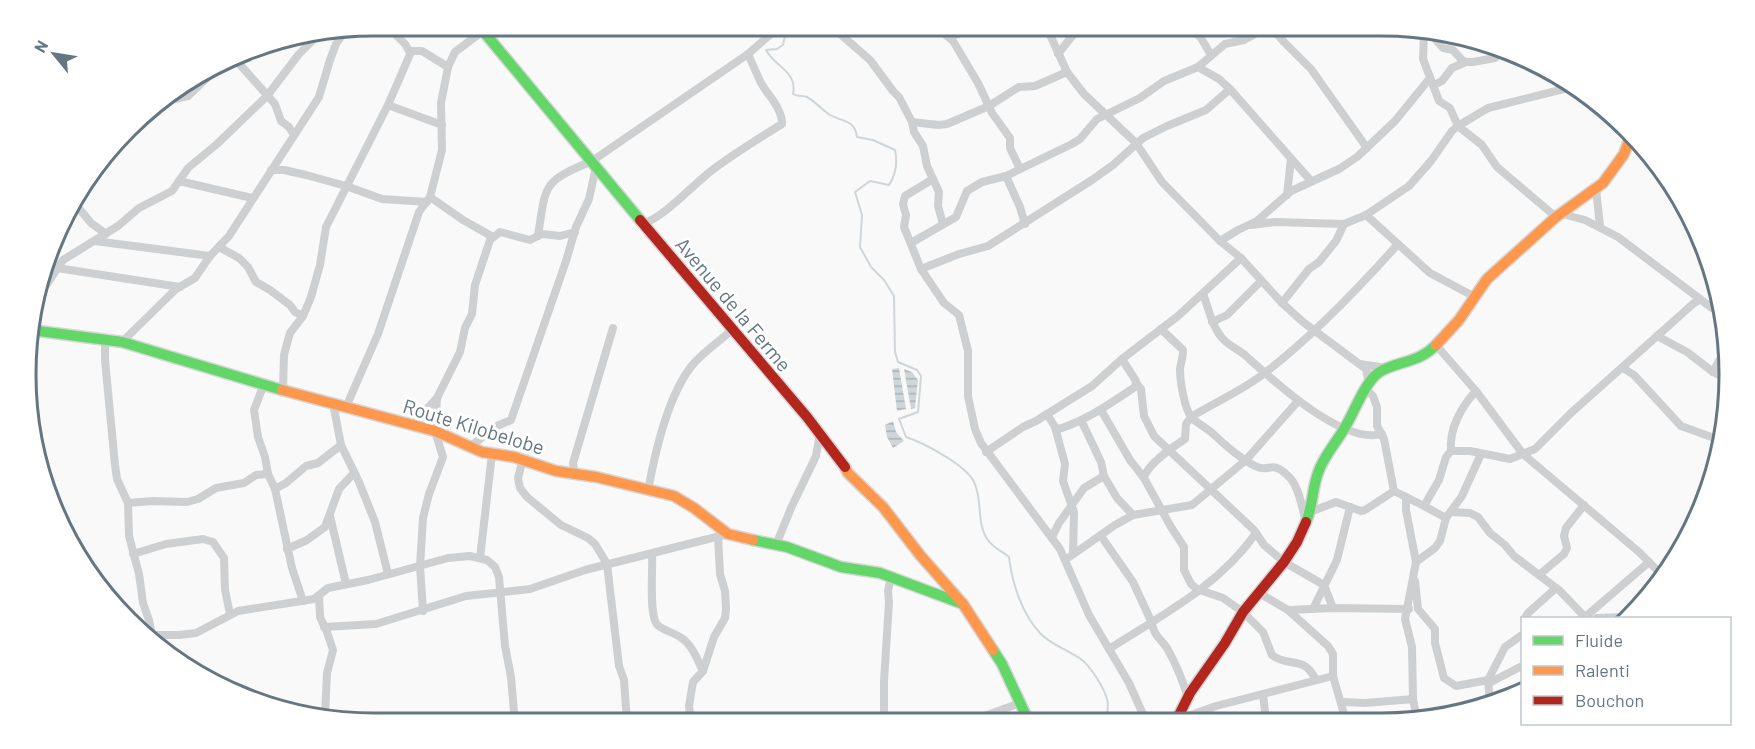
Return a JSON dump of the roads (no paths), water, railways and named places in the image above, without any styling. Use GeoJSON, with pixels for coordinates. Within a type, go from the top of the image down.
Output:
{"type":"FeatureCollection","features":[{"type":"Feature","properties":{"kind":"street"},"geometry":{"type":"LineString","coordinates":[[397,36],[411,52]]}},
{"type":"Feature","properties":{"kind":"street"},"geometry":{"type":"LineString","coordinates":[[346,407],[378,334],[419,212],[428,199],[442,150],[441,104],[448,67],[455,52],[476,36]]}},
{"type":"Feature","properties":{"kind":"street","name":"Avenue de la Ferme"},"geometry":{"type":"LineString","coordinates":[[490,36],[502,55],[648,225],[820,434],[842,461],[848,473],[883,507],[920,555],[963,604],[1002,664],[1025,713]]}},
{"type":"Feature","properties":{"kind":"street"},"geometry":{"type":"LineString","coordinates":[[538,236],[542,206],[550,183],[566,173],[594,164],[748,54],[769,36]]}},
{"type":"Feature","properties":{"kind":"street"},"geometry":{"type":"LineString","coordinates":[[842,36],[870,60],[899,97],[912,122],[914,132],[923,146],[927,166],[939,192],[938,206],[943,224]]}},
{"type":"Feature","properties":{"kind":"street"},"geometry":{"type":"LineString","coordinates":[[952,36],[949,37],[1010,138],[1010,148],[1020,169]]}},
{"type":"Feature","properties":{"kind":"street"},"geometry":{"type":"LineString","coordinates":[[1050,36],[1067,72],[1084,94],[1136,144],[1162,182],[1220,241],[1241,258],[1282,303],[1303,322],[1366,369],[1368,387],[1377,407],[1377,426],[1382,434],[1394,491]]}},
{"type":"Feature","properties":{"kind":"street"},"geometry":{"type":"LineString","coordinates":[[1058,54],[1072,36]]}},
{"type":"Feature","properties":{"kind":"street"},"geometry":{"type":"LineString","coordinates":[[1199,36],[1211,56]]}},
{"type":"Feature","properties":{"kind":"street"},"geometry":{"type":"LineString","coordinates":[[911,243],[956,217],[967,190],[982,182],[1006,176],[1080,139],[1097,119],[1140,98],[1164,81],[1198,66],[1225,44],[1251,36]]}},
{"type":"Feature","properties":{"kind":"street"},"geometry":{"type":"LineString","coordinates":[[1279,36],[1311,69],[1367,148]]}},
{"type":"Feature","properties":{"kind":"street"},"geometry":{"type":"LineString","coordinates":[[122,342],[180,287],[195,278],[210,256],[235,228],[252,198],[319,97],[330,60],[340,38]]}},
{"type":"Feature","properties":{"kind":"street"},"geometry":{"type":"LineString","coordinates":[[1424,39],[1423,59],[1439,101],[1450,108],[1458,126],[1482,145],[1497,167],[1508,178],[1559,216],[1600,226],[1655,264],[1700,300],[1711,305]]}},
{"type":"Feature","properties":{"kind":"street"},"geometry":{"type":"LineString","coordinates":[[1437,41],[1443,48],[1453,50],[1466,62]]}},
{"type":"Feature","properties":{"kind":"street"},"geometry":{"type":"LineString","coordinates":[[50,279],[63,260],[106,234],[140,208],[172,191],[197,159],[267,96],[310,43]]}},
{"type":"Feature","properties":{"kind":"street"},"geometry":{"type":"LineString","coordinates":[[411,52],[422,51],[448,67]]}},
{"type":"Feature","properties":{"kind":"street"},"geometry":{"type":"LineString","coordinates":[[283,389],[284,355],[290,333],[303,315],[311,297],[320,265],[326,227],[388,105],[411,52]]}},
{"type":"Feature","properties":{"kind":"street"},"geometry":{"type":"LineString","coordinates":[[648,225],[718,166],[782,124],[782,118],[771,95],[761,83],[748,54]]}},
{"type":"Feature","properties":{"kind":"street"},"geometry":{"type":"LineString","coordinates":[[1251,225],[1287,195],[1311,180],[1339,169],[1367,148],[1432,82],[1442,81],[1452,68],[1466,62],[1495,58]]}},
{"type":"Feature","properties":{"kind":"street"},"geometry":{"type":"LineString","coordinates":[[240,64],[275,105],[281,121],[294,135]]}},
{"type":"Feature","properties":{"kind":"street"},"geometry":{"type":"LineString","coordinates":[[1198,66],[1230,89],[1311,180]]}},
{"type":"Feature","properties":{"kind":"street"},"geometry":{"type":"LineString","coordinates":[[912,122],[947,124],[989,105],[1019,87],[1035,86],[1067,72]]}},
{"type":"Feature","properties":{"kind":"street"},"geometry":{"type":"LineString","coordinates":[[179,98],[188,96],[201,83]]}},
{"type":"Feature","properties":{"kind":"street"},"geometry":{"type":"LineString","coordinates":[[921,269],[959,254],[988,246],[1113,165],[1136,144],[1167,126],[1206,110],[1230,89]]}},
{"type":"Feature","properties":{"kind":"street"},"geometry":{"type":"LineString","coordinates":[[1220,241],[1251,225],[1275,222],[1344,224],[1366,215],[1410,186],[1458,126],[1488,108],[1563,89]]}},
{"type":"Feature","properties":{"kind":"street"},"geometry":{"type":"LineString","coordinates":[[388,105],[442,125]]}},
{"type":"Feature","properties":{"kind":"street"},"geometry":{"type":"LineString","coordinates":[[1180,713],[1243,612],[1284,562],[1297,542],[1308,517],[1318,471],[1346,428],[1360,398],[1377,374],[1388,368],[1410,362],[1436,345],[1459,320],[1487,279],[1559,216],[1603,183],[1629,145]]}},
{"type":"Feature","properties":{"kind":"street"},"geometry":{"type":"LineString","coordinates":[[1287,195],[1291,159]]}},
{"type":"Feature","properties":{"kind":"street"},"geometry":{"type":"LineString","coordinates":[[471,446],[497,426],[511,420],[527,380],[574,231],[590,199],[594,164]]}},
{"type":"Feature","properties":{"kind":"street"},"geometry":{"type":"LineString","coordinates":[[271,170],[284,170],[346,186],[382,199],[428,199],[493,237]]}},
{"type":"Feature","properties":{"kind":"street"},"geometry":{"type":"LineString","coordinates":[[1006,176],[1025,224]]}},
{"type":"Feature","properties":{"kind":"street"},"geometry":{"type":"LineString","coordinates":[[933,179],[905,196],[904,226],[921,269],[944,303],[959,315],[968,351],[968,396],[975,429],[986,452],[1052,537],[1065,560],[1089,615],[1129,683],[1142,713]]}},
{"type":"Feature","properties":{"kind":"street"},"geometry":{"type":"LineString","coordinates":[[179,181],[252,198]]}},
{"type":"Feature","properties":{"kind":"street"},"geometry":{"type":"LineString","coordinates":[[1596,189],[1600,226]]}},
{"type":"Feature","properties":{"kind":"street"},"geometry":{"type":"LineString","coordinates":[[79,209],[91,223],[106,234]]}},
{"type":"Feature","properties":{"kind":"street"},"geometry":{"type":"LineString","coordinates":[[1366,215],[1430,273],[1474,297]]}},
{"type":"Feature","properties":{"kind":"street"},"geometry":{"type":"LineString","coordinates":[[1282,303],[1309,269],[1319,262],[1330,248],[1344,224]]}},
{"type":"Feature","properties":{"kind":"street"},"geometry":{"type":"LineString","coordinates":[[406,423],[423,413],[437,398],[460,352],[465,328],[472,314],[475,285],[490,240],[504,232],[525,240],[546,234],[560,236],[574,231]]}},
{"type":"Feature","properties":{"kind":"street"},"geometry":{"type":"LineString","coordinates":[[95,241],[210,256]]}},
{"type":"Feature","properties":{"kind":"street"},"geometry":{"type":"LineString","coordinates":[[1144,478],[1146,472],[1169,450],[1185,439],[1186,424],[1191,417],[1265,374],[1316,330],[1398,244]]}},
{"type":"Feature","properties":{"kind":"street"},"geometry":{"type":"LineString","coordinates":[[219,247],[239,258],[248,267],[256,282],[290,305],[295,312],[303,315]]}},
{"type":"Feature","properties":{"kind":"street"},"geometry":{"type":"LineString","coordinates":[[986,452],[1092,386],[1203,294],[1241,258]]}},
{"type":"Feature","properties":{"kind":"street"},"geometry":{"type":"LineString","coordinates":[[57,268],[180,287]]}},
{"type":"Feature","properties":{"kind":"street"},"geometry":{"type":"LineString","coordinates":[[1212,322],[1227,315],[1260,281]]}},
{"type":"Feature","properties":{"kind":"street"},"geometry":{"type":"LineString","coordinates":[[1203,294],[1212,322],[1224,339],[1298,401],[1346,428],[1368,436],[1382,434]]}},
{"type":"Feature","properties":{"kind":"street"},"geometry":{"type":"LineString","coordinates":[[1451,451],[1470,451],[1510,459],[1535,449],[1570,414],[1700,300]]}},
{"type":"Feature","properties":{"kind":"street"},"geometry":{"type":"LineString","coordinates":[[576,474],[573,463],[613,328]]}},
{"type":"Feature","properties":{"kind":"street"},"geometry":{"type":"LineString","coordinates":[[1161,329],[1183,350],[1180,368],[1181,383],[1191,417],[1258,468],[1277,466],[1292,480],[1308,517]]}},
{"type":"Feature","properties":{"kind":"street"},"geometry":{"type":"LineString","coordinates":[[648,491],[666,415],[684,377],[694,363],[734,330]]}},
{"type":"Feature","properties":{"kind":"street","name":"Route Kilobelobe"},"geometry":{"type":"LineString","coordinates":[[39,331],[122,342],[333,404],[435,431],[492,454],[524,459],[556,471],[596,477],[674,496],[686,501],[723,535],[776,545],[841,567],[880,573],[963,604]]}},
{"type":"Feature","properties":{"kind":"street"},"geometry":{"type":"LineString","coordinates":[[1657,336],[1687,352],[1719,375]]}},
{"type":"Feature","properties":{"kind":"street"},"geometry":{"type":"LineString","coordinates":[[105,339],[115,465],[128,503],[128,528],[143,603],[151,629]]}},
{"type":"Feature","properties":{"kind":"street"},"geometry":{"type":"LineString","coordinates":[[1436,345],[1476,392],[1523,454],[1657,570]]}},
{"type":"Feature","properties":{"kind":"street"},"geometry":{"type":"LineString","coordinates":[[1122,359],[1141,389],[1143,416],[1154,436],[1256,533],[1271,552],[1324,585],[1333,608]]}},
{"type":"Feature","properties":{"kind":"street"},"geometry":{"type":"LineString","coordinates":[[1713,372],[1718,362]]}},
{"type":"Feature","properties":{"kind":"street"},"geometry":{"type":"LineString","coordinates":[[1360,364],[1388,368]]}},
{"type":"Feature","properties":{"kind":"street"},"geometry":{"type":"LineString","coordinates":[[1623,368],[1634,375],[1681,426],[1713,437]]}},
{"type":"Feature","properties":{"kind":"street"},"geometry":{"type":"LineString","coordinates":[[264,384],[254,413],[258,437],[274,489],[292,568],[303,601]]}},
{"type":"Feature","properties":{"kind":"street"},"geometry":{"type":"LineString","coordinates":[[1055,427],[1059,429],[1101,410],[1137,384]]}},
{"type":"Feature","properties":{"kind":"street"},"geometry":{"type":"LineString","coordinates":[[1424,506],[1438,480],[1446,457],[1451,451],[1450,444],[1458,416],[1476,392]]}},
{"type":"Feature","properties":{"kind":"street"},"geometry":{"type":"LineString","coordinates":[[423,611],[420,566],[423,518],[443,457],[435,431],[437,398]]}},
{"type":"Feature","properties":{"kind":"street"},"geometry":{"type":"LineString","coordinates":[[1065,560],[1133,515],[1192,505],[1246,460],[1298,401]]}},
{"type":"Feature","properties":{"kind":"street"},"geometry":{"type":"LineString","coordinates":[[333,404],[341,445],[378,531],[388,574]]}},
{"type":"Feature","properties":{"kind":"street"},"geometry":{"type":"LineString","coordinates":[[1101,410],[1184,547],[1184,570],[1191,584],[1201,591],[1223,598],[1243,612],[1263,633],[1272,655],[1285,661],[1299,662],[1311,670],[1316,680]]}},
{"type":"Feature","properties":{"kind":"street"},"geometry":{"type":"LineString","coordinates":[[1047,414],[1055,427],[1065,464],[1063,481],[1075,520],[1073,554]]}},
{"type":"Feature","properties":{"kind":"street"},"geometry":{"type":"LineString","coordinates":[[1081,420],[1101,462],[1104,476],[1117,498],[1133,515]]}},
{"type":"Feature","properties":{"kind":"street"},"geometry":{"type":"LineString","coordinates":[[776,545],[816,456],[820,434]]}},
{"type":"Feature","properties":{"kind":"street"},"geometry":{"type":"LineString","coordinates":[[274,489],[286,483],[306,466],[318,463],[341,445]]}},
{"type":"Feature","properties":{"kind":"street"},"geometry":{"type":"LineString","coordinates":[[480,558],[492,454]]}},
{"type":"Feature","properties":{"kind":"street"},"geometry":{"type":"LineString","coordinates":[[1416,562],[1435,548],[1440,541],[1449,515],[1462,496],[1481,454]]}},
{"type":"Feature","properties":{"kind":"street"},"geometry":{"type":"LineString","coordinates":[[524,459],[518,477],[520,488],[527,497],[561,525],[588,538],[595,544],[607,564],[619,666],[624,680],[626,713]]}},
{"type":"Feature","properties":{"kind":"street"},"geometry":{"type":"LineString","coordinates":[[287,549],[325,527],[339,489],[354,473]]}},
{"type":"Feature","properties":{"kind":"street"},"geometry":{"type":"LineString","coordinates":[[128,503],[187,502],[198,499],[216,488],[244,483],[256,475],[268,474]]}},
{"type":"Feature","properties":{"kind":"street"},"geometry":{"type":"LineString","coordinates":[[1052,537],[1084,488],[1104,476]]}},
{"type":"Feature","properties":{"kind":"street"},"geometry":{"type":"LineString","coordinates":[[1308,517],[1336,502],[1361,511],[1365,510],[1394,491]]}},
{"type":"Feature","properties":{"kind":"street"},"geometry":{"type":"LineString","coordinates":[[1394,491],[1449,515],[1470,513],[1478,517],[1490,533],[1514,556],[1556,588],[1584,617]]}},
{"type":"Feature","properties":{"kind":"street"},"geometry":{"type":"LineString","coordinates":[[1406,497],[1406,510],[1416,562],[1406,609],[1407,631],[1413,656],[1415,711]]}},
{"type":"Feature","properties":{"kind":"street"},"geometry":{"type":"LineString","coordinates":[[1539,575],[1564,554],[1567,548],[1564,536],[1566,528],[1584,505]]}},
{"type":"Feature","properties":{"kind":"street"},"geometry":{"type":"LineString","coordinates":[[1313,609],[1337,560],[1350,507]]}},
{"type":"Feature","properties":{"kind":"street"},"geometry":{"type":"LineString","coordinates":[[330,516],[346,584]]}},
{"type":"Feature","properties":{"kind":"street"},"geometry":{"type":"LineString","coordinates":[[1109,649],[1201,591],[1249,544],[1256,533]]}},
{"type":"Feature","properties":{"kind":"street"},"geometry":{"type":"LineString","coordinates":[[324,627],[376,624],[466,596],[530,590],[585,570],[723,535],[720,574],[726,591],[725,618],[714,638],[703,671],[693,682],[690,713]]}},
{"type":"Feature","properties":{"kind":"street"},"geometry":{"type":"LineString","coordinates":[[1101,536],[1134,582],[1152,623],[1152,630],[1166,646],[1188,698]]}},
{"type":"Feature","properties":{"kind":"street"},"geometry":{"type":"LineString","coordinates":[[133,554],[166,544],[203,539],[213,542],[224,558],[225,590],[230,614]]}},
{"type":"Feature","properties":{"kind":"street"},"geometry":{"type":"LineString","coordinates":[[652,554],[651,586],[655,621],[660,628],[682,638],[695,654],[703,671]]}},
{"type":"Feature","properties":{"kind":"street"},"geometry":{"type":"LineString","coordinates":[[158,635],[196,633],[238,611],[303,601],[319,596],[328,588],[458,556],[480,558],[487,560],[495,567],[499,577],[514,713]]}},
{"type":"Feature","properties":{"kind":"street"},"geometry":{"type":"LineString","coordinates":[[1586,617],[1649,562]]}},
{"type":"Feature","properties":{"kind":"street"},"geometry":{"type":"LineString","coordinates":[[1414,574],[1418,609],[1435,629],[1435,643],[1444,678],[1456,686],[1489,682],[1521,666]]}},
{"type":"Feature","properties":{"kind":"street"},"geometry":{"type":"LineString","coordinates":[[884,713],[888,591],[891,577]]}},
{"type":"Feature","properties":{"kind":"street"},"geometry":{"type":"LineString","coordinates":[[1526,617],[1556,588]]}},
{"type":"Feature","properties":{"kind":"street"},"geometry":{"type":"LineString","coordinates":[[1259,594],[1288,610],[1328,646],[1332,654],[1333,676],[1344,713]]}},
{"type":"Feature","properties":{"kind":"street"},"geometry":{"type":"LineString","coordinates":[[319,596],[320,617],[330,640],[333,655],[327,673],[325,709]]}},
{"type":"Feature","properties":{"kind":"street"},"geometry":{"type":"LineString","coordinates":[[1288,610],[1418,609]]}},
{"type":"Feature","properties":{"kind":"street"},"geometry":{"type":"LineString","coordinates":[[1490,695],[1489,682],[1506,647],[1521,636]]}},
{"type":"Feature","properties":{"kind":"street"},"geometry":{"type":"LineString","coordinates":[[1196,713],[1333,676]]}},
{"type":"Feature","properties":{"kind":"street"},"geometry":{"type":"LineString","coordinates":[[1263,695],[1266,713]]}},
{"type":"Feature","properties":{"kind":"street"},"geometry":{"type":"LineString","coordinates":[[1342,702],[1365,703],[1413,699]]}},
{"type":"Feature","properties":{"kind":"street"},"geometry":{"type":"LineString","coordinates":[[993,713],[1020,703]]}},
{"type":"Feature","properties":{"kind":"waterway"},"geometry":{"type":"LineString","coordinates":[[785,36],[783,45],[777,49],[766,50],[789,75],[794,86],[793,94],[807,97],[830,115],[851,124],[857,137],[873,140],[895,150],[896,168],[889,185],[870,181],[855,192],[862,215],[860,247],[871,267],[884,280],[894,296],[895,352],[898,362],[917,370],[921,376],[918,412],[899,419],[906,437],[944,455],[970,475],[977,489],[984,534],[992,545],[1009,557],[1015,587],[1028,617],[1040,633],[1055,645],[1086,663],[1103,689],[1107,699],[1107,713]]}}]}
